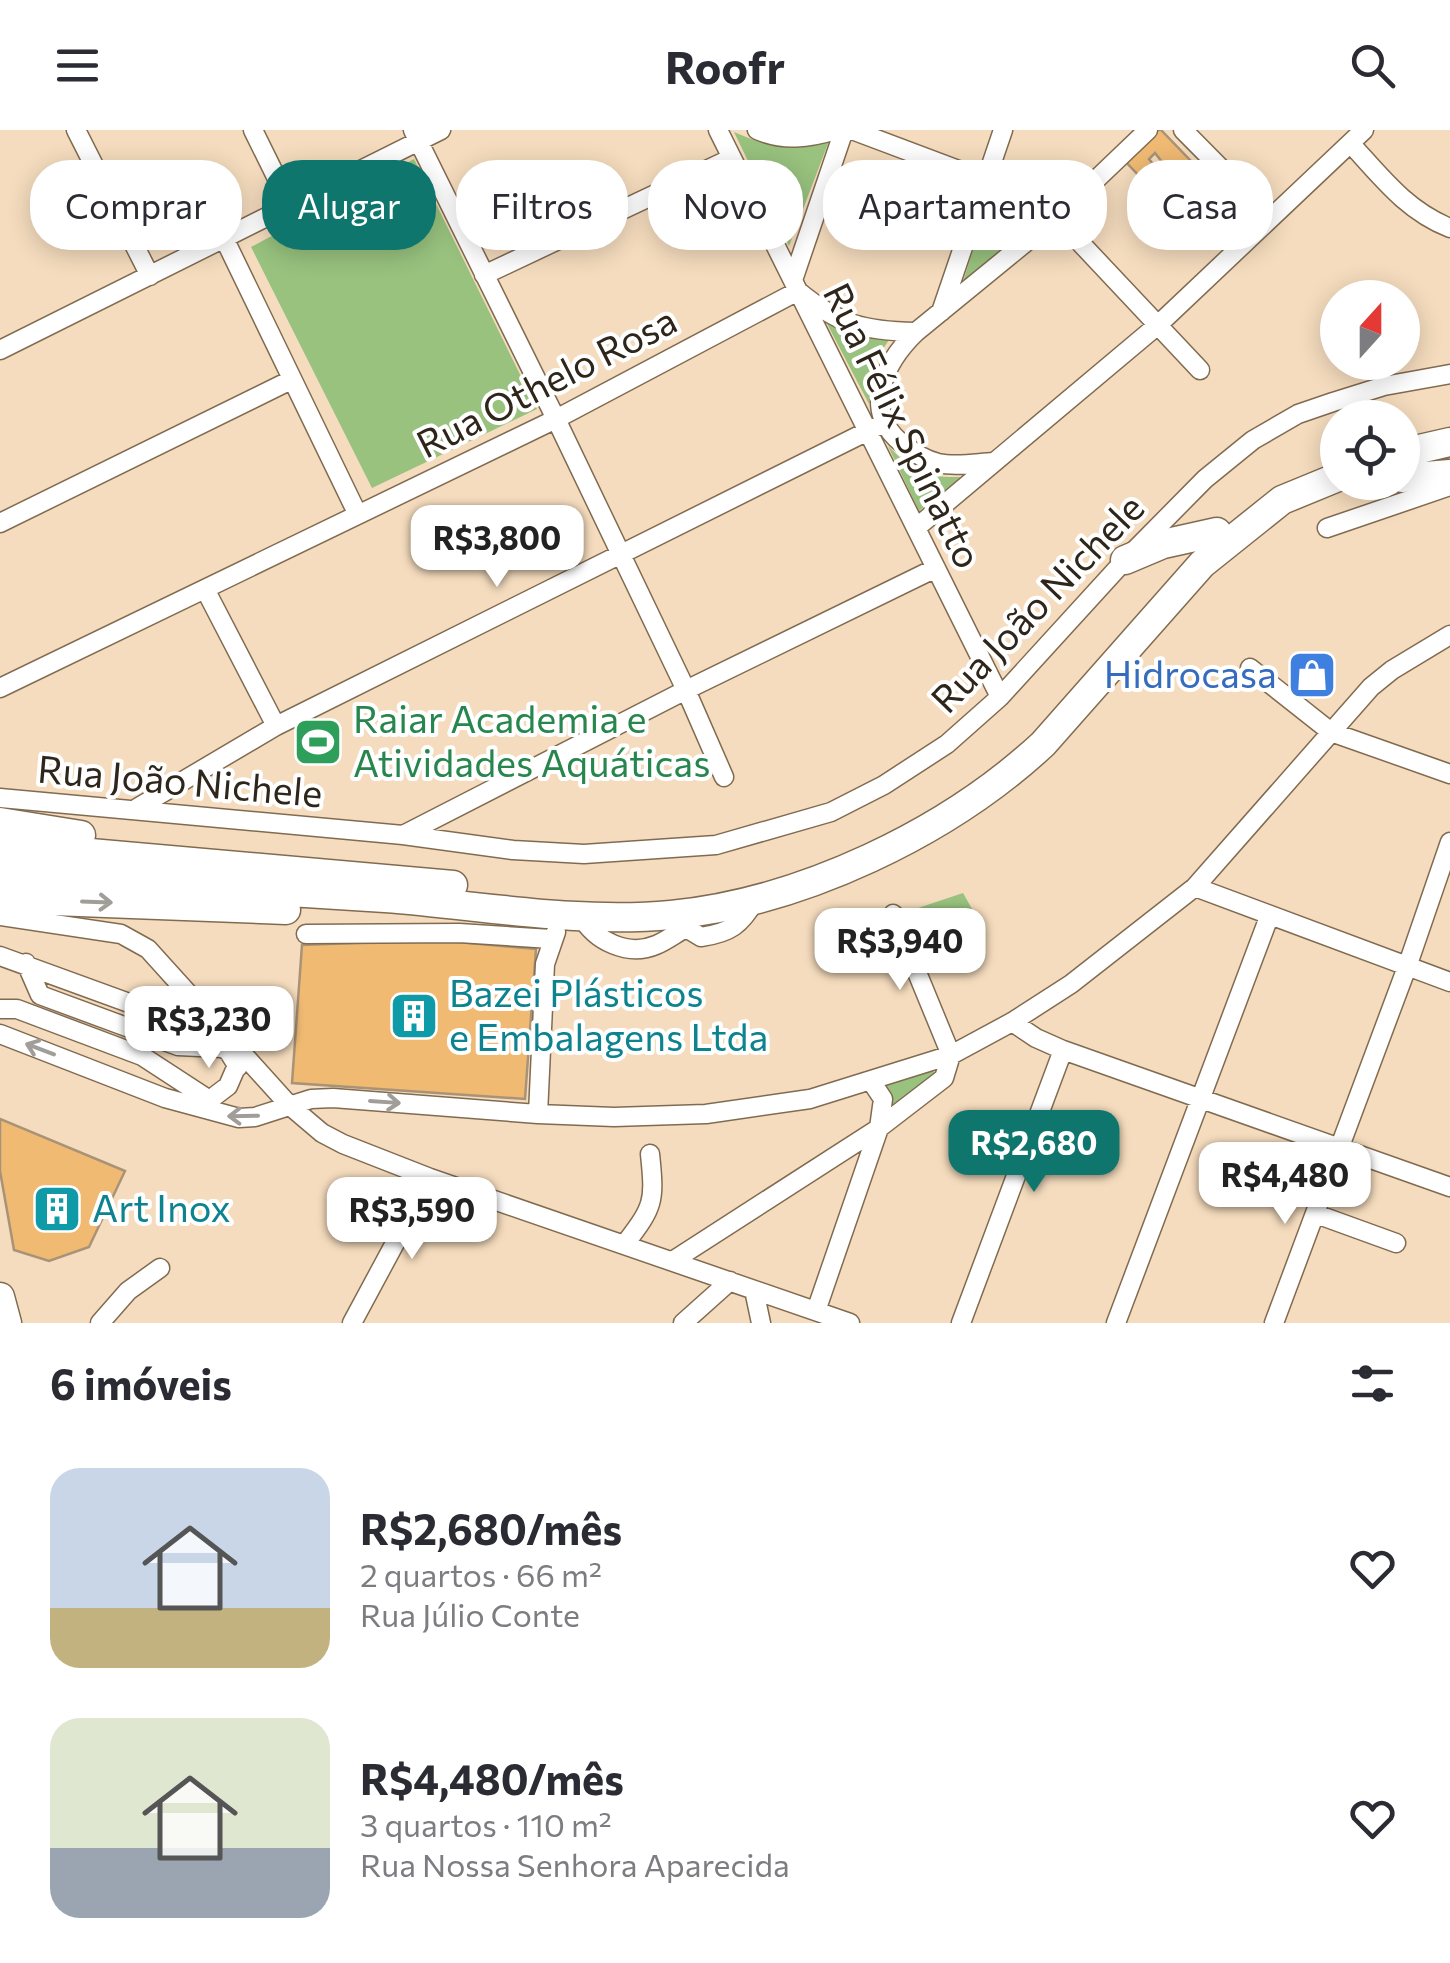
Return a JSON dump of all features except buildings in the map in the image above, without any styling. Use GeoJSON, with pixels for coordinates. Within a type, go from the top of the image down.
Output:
{"type":"FeatureCollection","features":[{"type":"Feature","properties":{"kind":"highway"},"geometry":{"type":"LineString","coordinates":[[1420,436],[1450,429]]}},
{"type":"Feature","properties":{"kind":"highway"},"geometry":{"type":"LineString","coordinates":[[1420,449],[1450,442]]}},
{"type":"Feature","properties":{"kind":"highway"},"geometry":{"type":"LineString","coordinates":[[12,859],[433,892],[620,900],[716,892],[794,872],[869,841],[942,803],[985,774],[1028,739],[1164,584],[1217,532],[1272,494],[1320,470]]}},
{"type":"Feature","properties":{"kind":"highway"},"geometry":{"type":"LineString","coordinates":[[1420,476],[1450,474]]}},
{"type":"Feature","properties":{"kind":"highway"},"geometry":{"type":"LineString","coordinates":[[0,822],[130,842],[310,856],[378,867],[433,892],[574,915],[677,922],[839,870],[919,834],[990,788],[1043,744],[1202,564],[1282,500],[1320,484]]}},
{"type":"Feature","properties":{"kind":"highway"},"geometry":{"type":"LineString","coordinates":[[1125,560],[1163,544],[1217,532]]}},
{"type":"Feature","properties":{"kind":"highway"},"geometry":{"type":"LineString","coordinates":[[4,915],[305,911],[433,892]]}},
{"type":"Feature","properties":{"kind":"highway"},"geometry":{"type":"LineString","coordinates":[[0,1297],[6,1323]]}},
{"type":"Feature","properties":{"kind":"street"},"geometry":{"type":"LineString","coordinates":[[76,130],[150,276]]}},
{"type":"Feature","properties":{"kind":"street"},"geometry":{"type":"LineString","coordinates":[[253,130],[268,160]]}},
{"type":"Feature","properties":{"kind":"street"},"geometry":{"type":"LineString","coordinates":[[372,160],[416,136],[441,130]]}},
{"type":"Feature","properties":{"kind":"street","name":"Rua Félix Spinatto"},"geometry":{"type":"LineString","coordinates":[[718,130],[795,286],[876,427],[916,528],[1000,697]]}},
{"type":"Feature","properties":{"kind":"street"},"geometry":{"type":"LineString","coordinates":[[757,130],[785,138],[805,138],[836,130]]}},
{"type":"Feature","properties":{"kind":"street"},"geometry":{"type":"LineString","coordinates":[[844,130],[795,286],[814,304],[858,328],[916,332]]}},
{"type":"Feature","properties":{"kind":"street"},"geometry":{"type":"LineString","coordinates":[[852,130],[931,160]]}},
{"type":"Feature","properties":{"kind":"street"},"geometry":{"type":"LineString","coordinates":[[992,160],[1003,130]]}},
{"type":"Feature","properties":{"kind":"street"},"geometry":{"type":"LineString","coordinates":[[1107,169],[1148,130]]}},
{"type":"Feature","properties":{"kind":"street"},"geometry":{"type":"LineString","coordinates":[[1183,130],[1213,160]]}},
{"type":"Feature","properties":{"kind":"street"},"geometry":{"type":"LineString","coordinates":[[1273,215],[1364,130]]}},
{"type":"Feature","properties":{"kind":"street"},"geometry":{"type":"LineString","coordinates":[[416,136],[556,419],[724,776]]}},
{"type":"Feature","properties":{"kind":"street"},"geometry":{"type":"LineString","coordinates":[[1350,144],[1408,206],[1424,218],[1450,228]]}},
{"type":"Feature","properties":{"kind":"street"},"geometry":{"type":"LineString","coordinates":[[484,275],[732,158]]}},
{"type":"Feature","properties":{"kind":"street"},"geometry":{"type":"LineString","coordinates":[[2,344],[201,250]]}},
{"type":"Feature","properties":{"kind":"street"},"geometry":{"type":"LineString","coordinates":[[230,250],[357,513]]}},
{"type":"Feature","properties":{"kind":"street"},"geometry":{"type":"LineString","coordinates":[[941,312],[961,250]]}},
{"type":"Feature","properties":{"kind":"street"},"geometry":{"type":"LineString","coordinates":[[876,427],[880,388],[898,349],[1017,250]]}},
{"type":"Feature","properties":{"kind":"street"},"geometry":{"type":"LineString","coordinates":[[1090,250],[1200,370]]}},
{"type":"Feature","properties":{"kind":"street"},"geometry":{"type":"LineString","coordinates":[[916,528],[1160,324],[1237,250]]}},
{"type":"Feature","properties":{"kind":"street","name":"Rua Othelo Rosa"},"geometry":{"type":"LineString","coordinates":[[0,688],[556,419],[795,286]]}},
{"type":"Feature","properties":{"kind":"street","name":"Rua João Nichele"},"geometry":{"type":"LineString","coordinates":[[0,798],[82,807],[137,808],[513,850],[584,854],[716,845],[831,812],[884,785],[947,744],[1000,697],[1205,479],[1253,440],[1298,414],[1384,386],[1450,374]]}},
{"type":"Feature","properties":{"kind":"street"},"geometry":{"type":"LineString","coordinates":[[0,522],[292,380]]}},
{"type":"Feature","properties":{"kind":"street"},"geometry":{"type":"LineString","coordinates":[[876,427],[915,454],[939,464],[994,462]]}},
{"type":"Feature","properties":{"kind":"street"},"geometry":{"type":"LineString","coordinates":[[137,808],[276,726],[876,427]]}},
{"type":"Feature","properties":{"kind":"street"},"geometry":{"type":"LineString","coordinates":[[1328,528],[1450,486]]}},
{"type":"Feature","properties":{"kind":"street"},"geometry":{"type":"LineString","coordinates":[[403,835],[936,568]]}},
{"type":"Feature","properties":{"kind":"street"},"geometry":{"type":"LineString","coordinates":[[205,589],[276,726]]}},
{"type":"Feature","properties":{"kind":"street"},"geometry":{"type":"LineString","coordinates":[[0,1034],[239,1118],[255,1118],[289,1105],[333,1098],[614,1116],[706,1114],[810,1099],[952,1055],[1070,984],[1195,887],[1371,687],[1450,635]]}},
{"type":"Feature","properties":{"kind":"street"},"geometry":{"type":"LineString","coordinates":[[1250,668],[1331,732],[1450,774]]}},
{"type":"Feature","properties":{"kind":"street"},"geometry":{"type":"LineString","coordinates":[[1274,1323],[1450,842]]}},
{"type":"Feature","properties":{"kind":"street"},"geometry":{"type":"LineString","coordinates":[[1195,887],[1450,982]]}},
{"type":"Feature","properties":{"kind":"street"},"geometry":{"type":"LineString","coordinates":[[674,1260],[879,1128],[944,1078],[952,1055],[894,914]]}},
{"type":"Feature","properties":{"kind":"street"},"geometry":{"type":"LineString","coordinates":[[4,915],[69,924],[134,940],[148,949],[238,1053],[322,1132],[430,1178],[850,1323]]}},
{"type":"Feature","properties":{"kind":"street"},"geometry":{"type":"LineString","coordinates":[[538,1114],[545,964],[551,939],[574,915]]}},
{"type":"Feature","properties":{"kind":"street"},"geometry":{"type":"LineString","coordinates":[[1116,1323],[1269,917]]}},
{"type":"Feature","properties":{"kind":"street"},"geometry":{"type":"LineString","coordinates":[[306,934],[460,932],[551,939]]}},
{"type":"Feature","properties":{"kind":"street"},"geometry":{"type":"LineString","coordinates":[[0,956],[26,963],[238,1053]]}},
{"type":"Feature","properties":{"kind":"street"},"geometry":{"type":"LineString","coordinates":[[26,963],[40,994],[178,1046],[222,1048],[238,1053]]}},
{"type":"Feature","properties":{"kind":"street"},"geometry":{"type":"LineString","coordinates":[[0,1009],[17,1009],[142,1056],[165,1068],[204,1104]]}},
{"type":"Feature","properties":{"kind":"street"},"geometry":{"type":"LineString","coordinates":[[1012,1022],[1063,1050],[1450,1186]]}},
{"type":"Feature","properties":{"kind":"street"},"geometry":{"type":"LineString","coordinates":[[961,1323],[1063,1050]]}},
{"type":"Feature","properties":{"kind":"street"},"geometry":{"type":"LineString","coordinates":[[204,1104],[228,1086],[238,1053]]}},
{"type":"Feature","properties":{"kind":"street"},"geometry":{"type":"LineString","coordinates":[[816,1311],[879,1128],[883,1099],[871,1081]]}},
{"type":"Feature","properties":{"kind":"street"},"geometry":{"type":"LineString","coordinates":[[322,1132],[333,1098]]}},
{"type":"Feature","properties":{"kind":"street"},"geometry":{"type":"LineString","coordinates":[[625,1244],[650,1212],[650,1154]]}},
{"type":"Feature","properties":{"kind":"street"},"geometry":{"type":"LineString","coordinates":[[355,1322],[430,1178]]}},
{"type":"Feature","properties":{"kind":"street"},"geometry":{"type":"LineString","coordinates":[[1316,1214],[1396,1243]]}},
{"type":"Feature","properties":{"kind":"street"},"geometry":{"type":"LineString","coordinates":[[100,1323],[128,1291],[160,1268]]}},
{"type":"Feature","properties":{"kind":"street"},"geometry":{"type":"LineString","coordinates":[[683,1323],[730,1281]]}},
{"type":"Feature","properties":{"kind":"street"},"geometry":{"type":"LineString","coordinates":[[754,1290],[761,1323]]}},
{"type":"Feature","properties":{"kind":"green space"},"geometry":{"type":"Polygon","coordinates":[[[734,132],[781,147],[829,141],[803,209],[803,160],[748,160],[734,132]]]}},
{"type":"Feature","properties":{"kind":"green space"},"geometry":{"type":"Polygon","coordinates":[[[436,204],[537,409],[372,488],[251,247],[262,241],[262,250],[436,250],[436,204]]]}},
{"type":"Feature","properties":{"kind":"green space"},"geometry":{"type":"Polygon","coordinates":[[[973,250],[1002,250],[963,282],[973,250]]]}},
{"type":"Feature","properties":{"kind":"green space"},"geometry":{"type":"Polygon","coordinates":[[[824,318],[854,334],[889,340],[874,362],[869,404],[824,318]]]}},
{"type":"Feature","properties":{"kind":"green space"},"geometry":{"type":"Polygon","coordinates":[[[888,446],[921,472],[962,477],[919,511],[888,446]]]}},
{"type":"Feature","properties":{"kind":"green space"},"geometry":{"type":"Polygon","coordinates":[[[963,893],[984,930],[924,956],[903,913],[963,893]]]}},
{"type":"Feature","properties":{"kind":"green space"},"geometry":{"type":"Polygon","coordinates":[[[926,1067],[936,1073],[935,1079],[892,1106],[892,1098],[882,1086],[926,1067]]]}},
{"type":"Feature","properties":{"kind":"place","name":"Hidrocasa"},"geometry":{"type":"Point","coordinates":[1312,675]}},
{"type":"Feature","properties":{"kind":"place","name":"Raiar Academia e Atividades Aquáticas"},"geometry":{"type":"Point","coordinates":[318,742]}},
{"type":"Feature","properties":{"kind":"place","name":"Bazei Plásticos e Embalagens Ltda"},"geometry":{"type":"Point","coordinates":[414,1016]}},
{"type":"Feature","properties":{"kind":"place","name":"Art Inox"},"geometry":{"type":"Point","coordinates":[57,1209]}}]}
